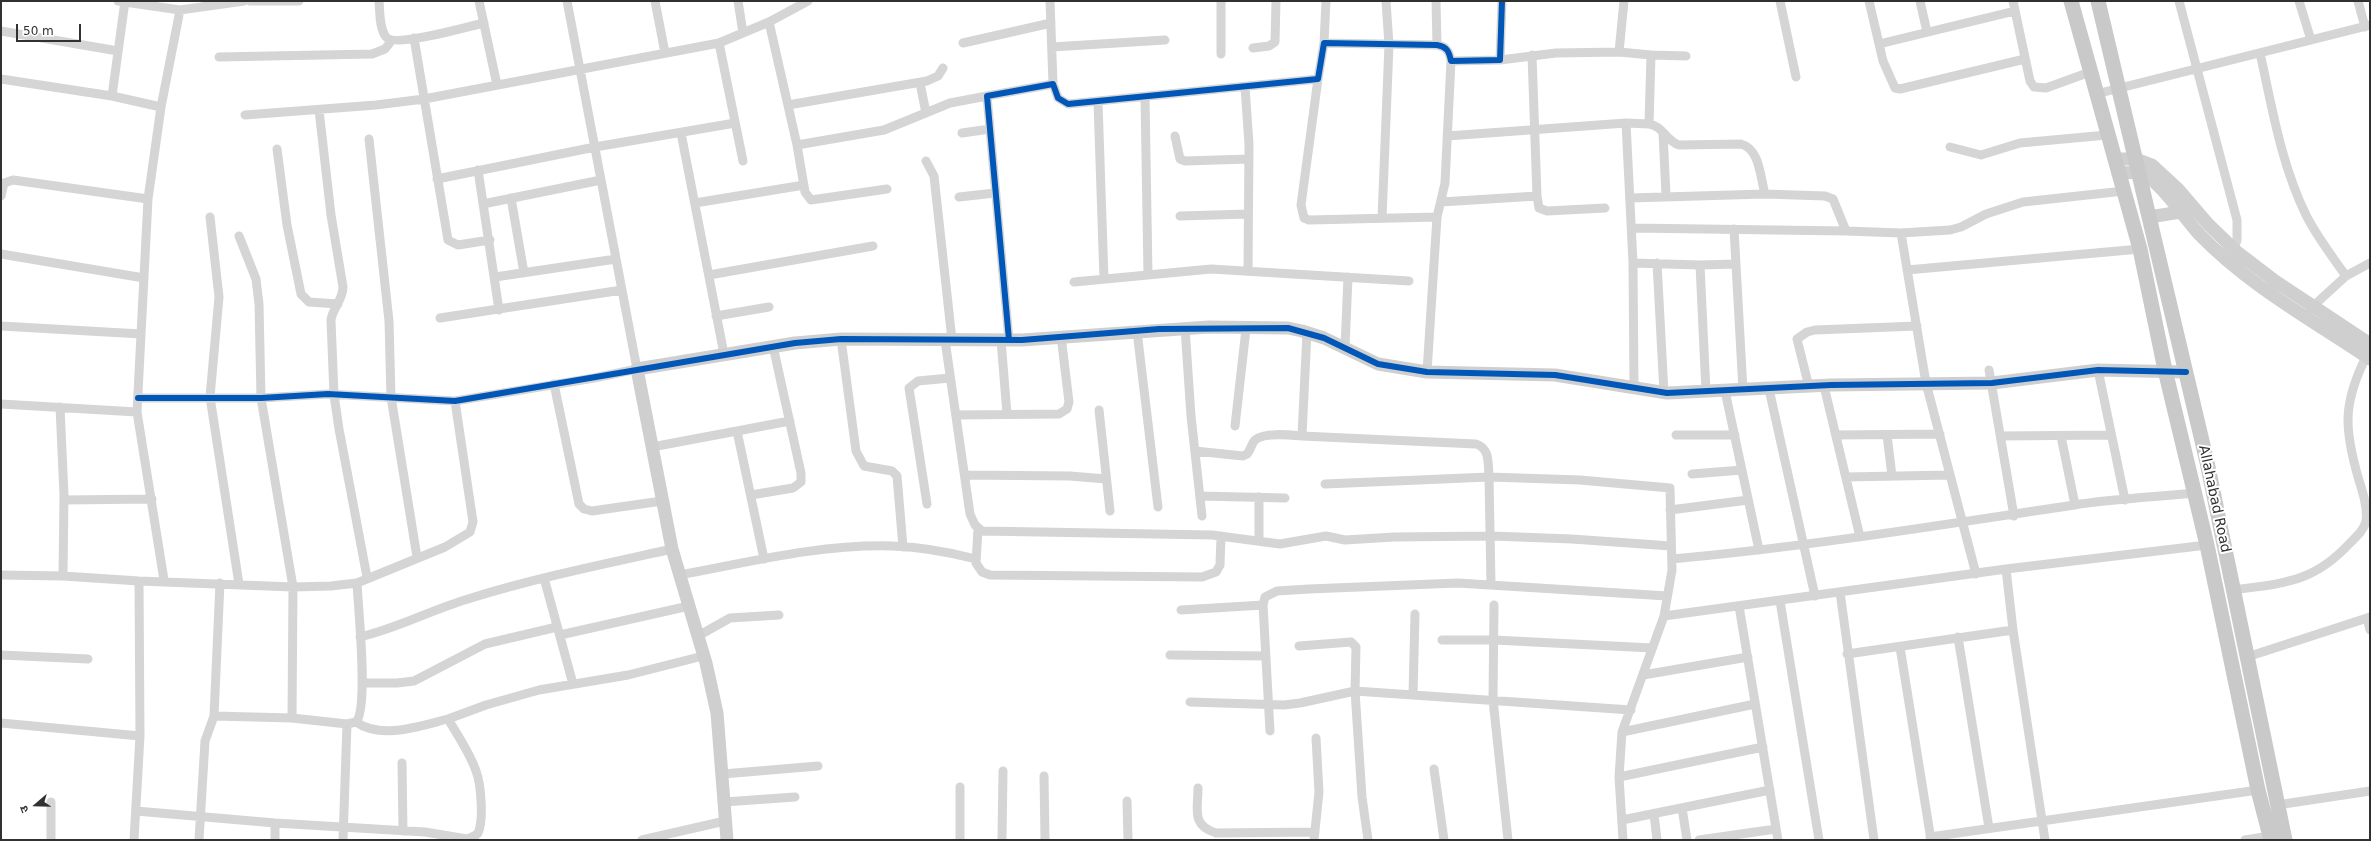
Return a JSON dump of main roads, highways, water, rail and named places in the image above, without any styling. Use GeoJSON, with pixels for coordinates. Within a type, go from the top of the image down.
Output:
{"type":"FeatureCollection","features":[{"type":"Feature","properties":{"kind":"main road"},"geometry":{"type":"LineString","coordinates":[[2071,1],[2107,135],[2140,249],[2166,370],[2208,545],[2258,790],[2271,838]]}},
{"type":"Feature","properties":{"kind":"main road","name":"Allahabad Road"},"geometry":{"type":"LineString","coordinates":[[2098,1],[2186,372],[2285,840]]}}]}
